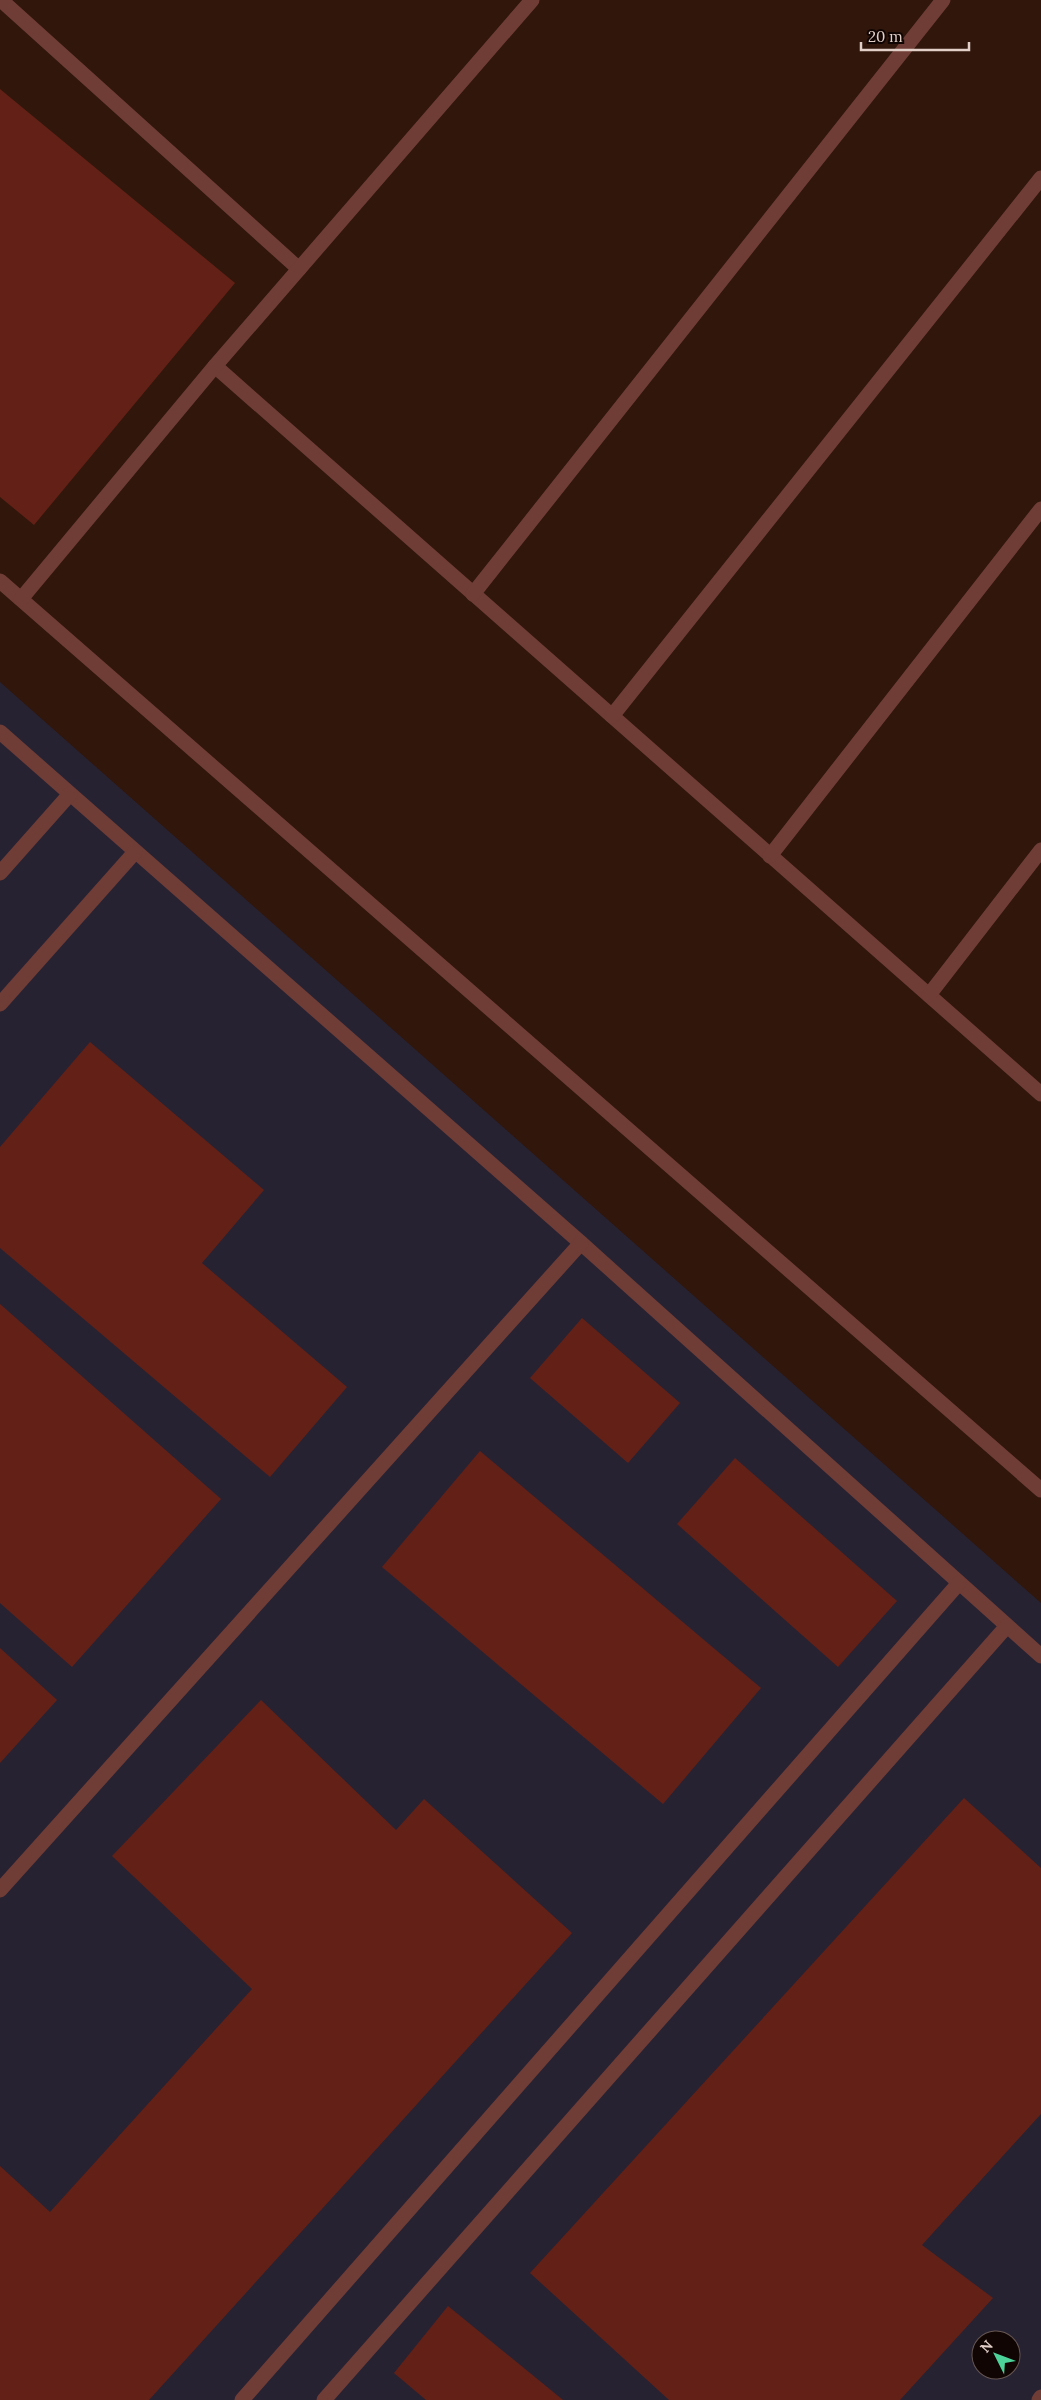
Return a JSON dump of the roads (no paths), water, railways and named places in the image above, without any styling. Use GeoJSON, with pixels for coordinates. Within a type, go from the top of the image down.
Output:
{"type":"FeatureCollection","features":[{"type":"Feature","properties":{"kind":"street"},"geometry":{"type":"LineString","coordinates":[[1,0],[299,269]]}},
{"type":"Feature","properties":{"kind":"street"},"geometry":{"type":"LineString","coordinates":[[21,599],[215,366],[532,0]]}},
{"type":"Feature","properties":{"kind":"street"},"geometry":{"type":"LineString","coordinates":[[473,594],[943,0]]}},
{"type":"Feature","properties":{"kind":"street"},"geometry":{"type":"LineString","coordinates":[[612,716],[1041,178]]}},
{"type":"Feature","properties":{"kind":"street"},"geometry":{"type":"LineString","coordinates":[[215,366],[1041,1094]]}},
{"type":"Feature","properties":{"kind":"street"},"geometry":{"type":"LineString","coordinates":[[770,856],[1041,509]]}},
{"type":"Feature","properties":{"kind":"street"},"geometry":{"type":"LineString","coordinates":[[0,581],[1041,1490]]}},
{"type":"Feature","properties":{"kind":"street"},"geometry":{"type":"LineString","coordinates":[[0,732],[581,1243],[1041,1656]]}},
{"type":"Feature","properties":{"kind":"street"},"geometry":{"type":"LineString","coordinates":[[0,873],[70,794]]}},
{"type":"Feature","properties":{"kind":"street"},"geometry":{"type":"LineString","coordinates":[[929,996],[1041,850]]}},
{"type":"Feature","properties":{"kind":"street"},"geometry":{"type":"LineString","coordinates":[[0,1004],[135,852]]}},
{"type":"Feature","properties":{"kind":"street"},"geometry":{"type":"LineString","coordinates":[[0,1890],[581,1243]]}},
{"type":"Feature","properties":{"kind":"street"},"geometry":{"type":"LineString","coordinates":[[242,2400],[959,1583]]}},
{"type":"Feature","properties":{"kind":"street"},"geometry":{"type":"LineString","coordinates":[[324,2400],[1007,1626]]}}]}
